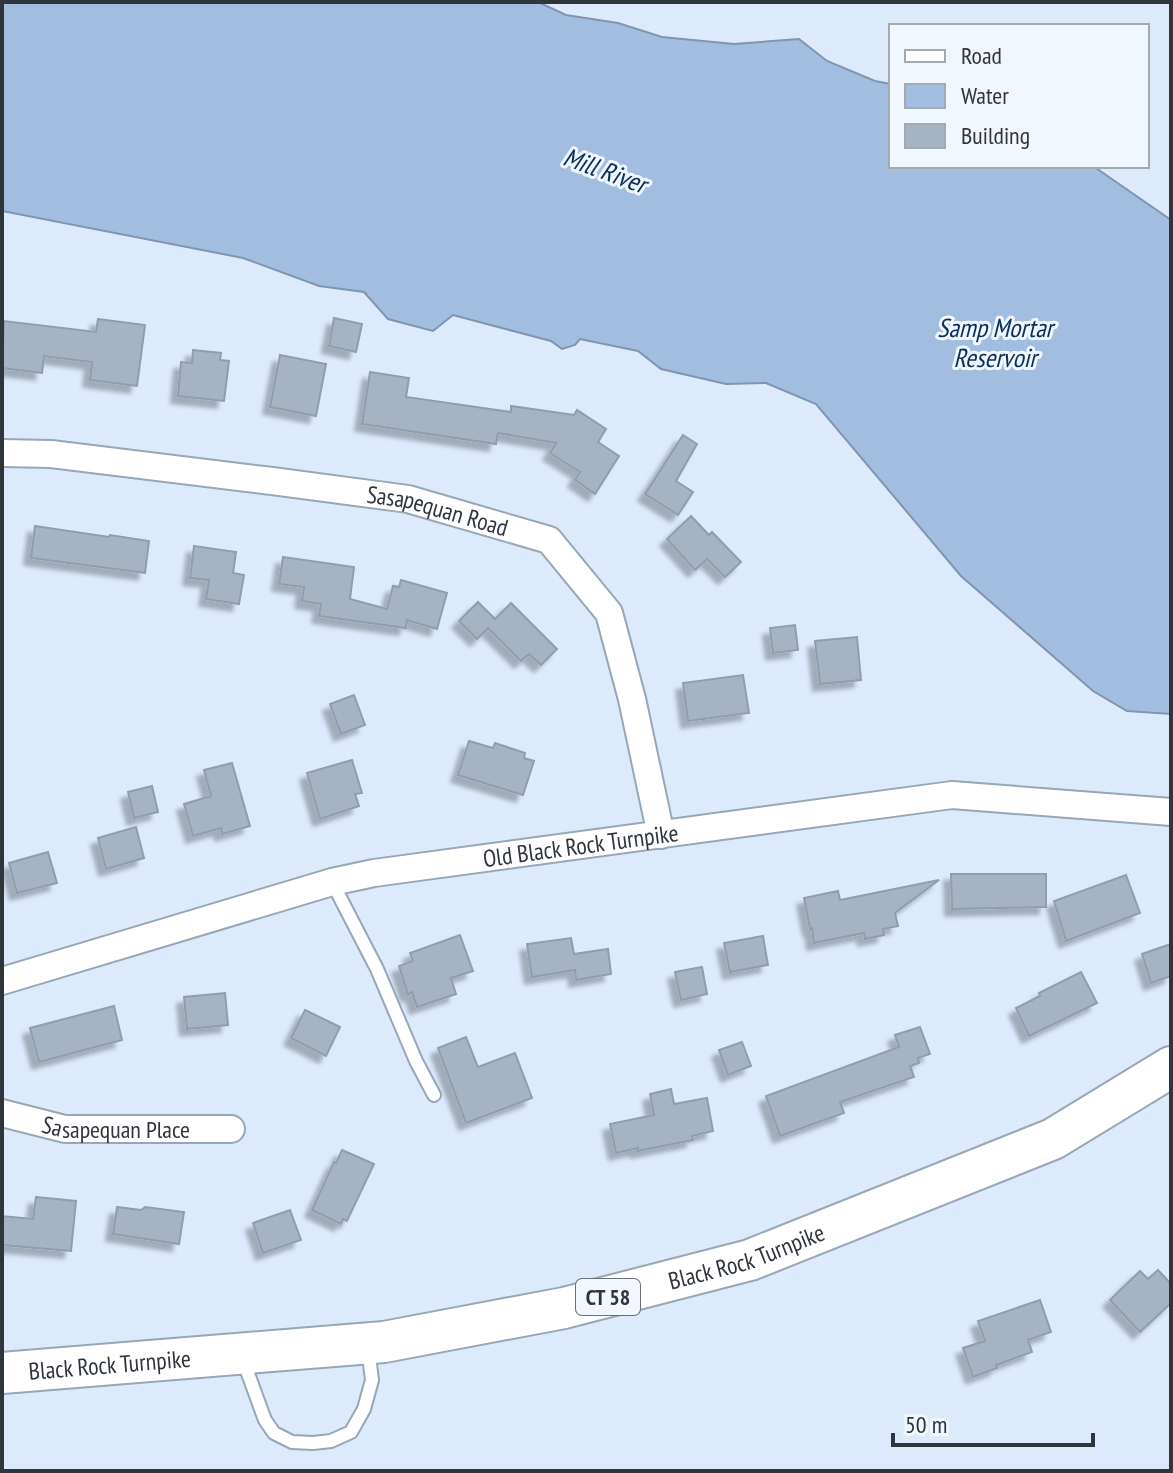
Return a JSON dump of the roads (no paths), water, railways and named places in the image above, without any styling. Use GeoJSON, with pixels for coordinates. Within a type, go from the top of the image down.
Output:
{"type":"FeatureCollection","features":[{"type":"Feature","properties":{"kind":"main road","name":"Black Rock Turnpike"},"geometry":{"type":"LineString","coordinates":[[2,1373],[384,1342],[564,1308],[750,1260],[1053,1139],[1171,1067]]}},
{"type":"Feature","properties":{"kind":"street","name":"Sasapequan Road"},"geometry":{"type":"LineString","coordinates":[[2,453],[67,456],[408,499],[549,540],[609,613],[632,699],[661,835]]}},
{"type":"Feature","properties":{"kind":"street","name":"Old Black Rock Turnpike"},"geometry":{"type":"LineString","coordinates":[[2,981],[332,882],[374,873],[952,795],[1171,812]]}},
{"type":"Feature","properties":{"kind":"street","name":"Sasapequan Place"},"geometry":{"type":"LineString","coordinates":[[2,1113],[65,1129],[231,1129]]}},
{"type":"Feature","properties":{"kind":"lane"},"geometry":{"type":"LineString","coordinates":[[332,882],[377,969],[434,1095]]}},
{"type":"Feature","properties":{"kind":"lane"},"geometry":{"type":"LineString","coordinates":[[240,1354],[265,1420],[274,1433],[292,1442],[313,1443],[331,1441],[351,1432],[364,1409],[372,1380],[367,1343]]}},
{"type":"Feature","properties":{"kind":"water","name":"Samp Mortar Reservoir"},"geometry":{"type":"Polygon","coordinates":[[[2,2],[538,2],[566,15],[618,23],[662,37],[734,44],[799,39],[827,61],[889,84],[889,168],[1096,168],[1171,220],[1171,714],[1127,711],[1093,691],[961,576],[816,404],[766,383],[726,384],[661,369],[638,351],[580,339],[575,345],[562,349],[551,341],[453,315],[433,331],[388,319],[364,292],[319,286],[243,258],[2,211],[2,2]]]}},
{"type":"Feature","properties":{"kind":"water label","name":"Mill River"},"geometry":{"type":"Point","coordinates":[605,170]}}]}
